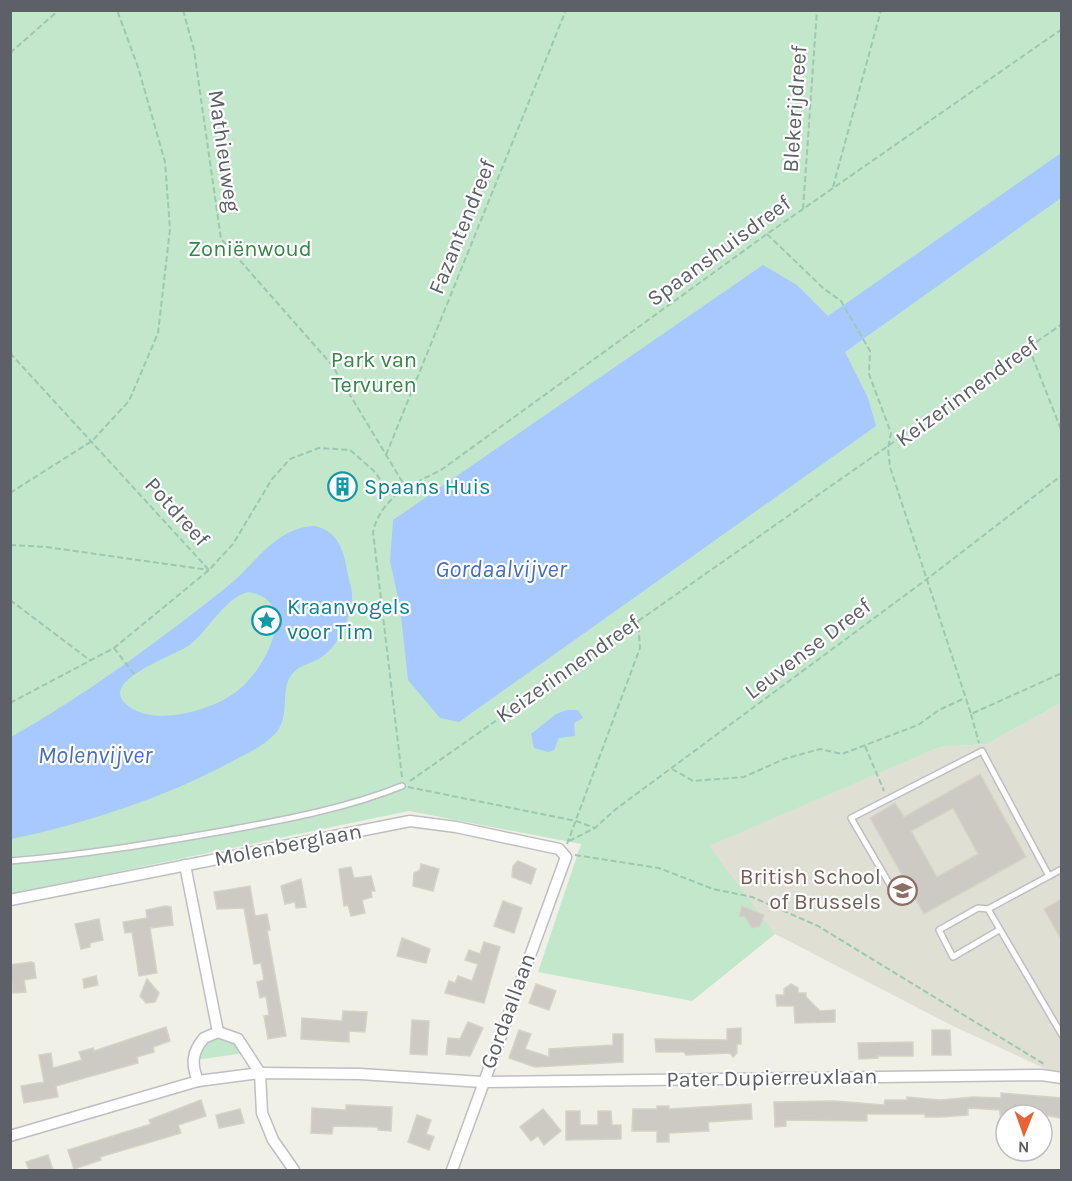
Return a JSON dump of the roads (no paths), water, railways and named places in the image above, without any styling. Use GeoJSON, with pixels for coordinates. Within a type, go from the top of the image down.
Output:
{"type":"FeatureCollection","features":[{"type":"Feature","properties":{"kind":"street","name":"Molenberglaan"},"geometry":{"type":"LineString","coordinates":[[10,900],[410,821],[456,827],[564,852]]}},
{"type":"Feature","properties":{"kind":"street","name":"Gordaallaan"},"geometry":{"type":"LineString","coordinates":[[452,1170],[482,1082],[566,856],[564,852]]}},
{"type":"Feature","properties":{"kind":"street"},"geometry":{"type":"LineString","coordinates":[[184,865],[218,1032]]}},
{"type":"Feature","properties":{"kind":"street"},"geometry":{"type":"LineString","coordinates":[[198,1080],[192,1068],[197,1045],[204,1038],[218,1032],[238,1039],[260,1073],[262,1113],[273,1140],[294,1170]]}},
{"type":"Feature","properties":{"kind":"street","name":"Pater Dupierreuxlaan"},"geometry":{"type":"LineString","coordinates":[[10,1136],[198,1080],[260,1073],[360,1074],[482,1082],[1041,1075],[1062,1077]]}},
{"type":"Feature","properties":{"kind":"lane"},"geometry":{"type":"LineString","coordinates":[[900,902],[851,818],[982,751],[1048,876]]}},
{"type":"Feature","properties":{"kind":"lane"},"geometry":{"type":"LineString","coordinates":[[10,861],[101,852],[278,821],[375,797],[402,786]]}},
{"type":"Feature","properties":{"kind":"lane"},"geometry":{"type":"LineString","coordinates":[[999,930],[953,957],[939,930],[978,908],[988,909],[1062,869]]}},
{"type":"Feature","properties":{"kind":"lane"},"geometry":{"type":"LineString","coordinates":[[988,909],[1062,1035]]}},
{"type":"Feature","properties":{"kind":"water","name":"Gordaalvijver"},"geometry":{"type":"Polygon","coordinates":[[[1061,153],[1061,198],[845,352],[868,398],[876,426],[459,722],[440,718],[408,680],[400,607],[390,561],[393,520],[763,265],[797,285],[828,316],[1061,153]]]}},
{"type":"Feature","properties":{"kind":"water","name":"Molenvijver"},"geometry":{"type":"Polygon","coordinates":[[[311,526],[330,533],[339,545],[345,559],[351,589],[351,605],[343,631],[333,647],[320,658],[298,669],[288,680],[284,716],[274,735],[257,748],[180,787],[96,817],[11,839],[11,737],[95,685],[176,627],[228,586],[281,537],[289,532],[311,526]],[[248,592],[240,595],[225,607],[191,644],[140,671],[128,680],[121,689],[122,699],[140,712],[162,716],[198,710],[231,695],[252,676],[269,649],[276,620],[273,607],[264,597],[248,592]]]}},
{"type":"Feature","properties":{"kind":"water"},"geometry":{"type":"Polygon","coordinates":[[[567,710],[578,710],[583,718],[574,723],[575,736],[559,738],[554,750],[548,752],[534,748],[531,734],[556,714],[567,710]]]}},
{"type":"Feature","properties":{"kind":"place","name":"Spaans Huis"},"geometry":{"type":"Point","coordinates":[343,487]}},
{"type":"Feature","properties":{"kind":"place","name":"Kraanvogels voor Tim"},"geometry":{"type":"Point","coordinates":[266,620]}},
{"type":"Feature","properties":{"kind":"place","name":"British School of Brussels"},"geometry":{"type":"Point","coordinates":[902,890]}},
{"type":"Feature","properties":{"kind":"park label","name":"Zoniënwoud"},"geometry":{"type":"Point","coordinates":[250,249]}},
{"type":"Feature","properties":{"kind":"park label","name":"Park van Tervuren"},"geometry":{"type":"Point","coordinates":[374,372]}}]}
